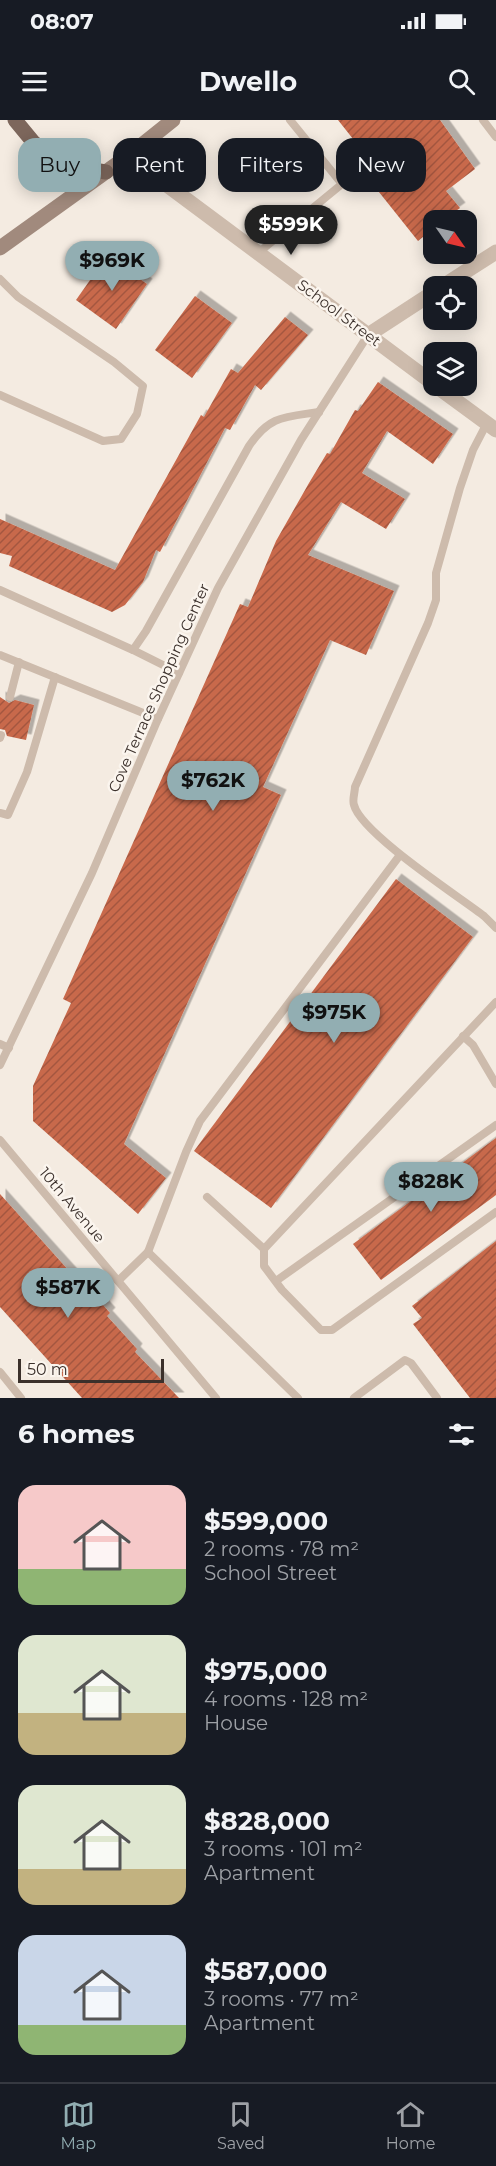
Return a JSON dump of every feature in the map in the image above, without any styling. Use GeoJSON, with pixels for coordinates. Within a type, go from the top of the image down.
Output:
{"type":"FeatureCollection","features":[{"type":"Feature","properties":{"kind":"main road"},"geometry":{"type":"LineString","coordinates":[[15,120],[33,143],[67,166],[106,172]]}},
{"type":"Feature","properties":{"kind":"street"},"geometry":{"type":"LineString","coordinates":[[150,138],[173,120]]}},
{"type":"Feature","properties":{"kind":"street"},"geometry":{"type":"LineString","coordinates":[[0,248],[113,167]]}},
{"type":"Feature","properties":{"kind":"street","name":"School Street"},"geometry":{"type":"LineString","coordinates":[[176,192],[423,376]]}},
{"type":"Feature","properties":{"kind":"street"},"geometry":{"type":"LineString","coordinates":[[459,276],[496,252]]}},
{"type":"Feature","properties":{"kind":"street"},"geometry":{"type":"LineString","coordinates":[[368,334],[423,299]]}},
{"type":"Feature","properties":{"kind":"street","name":"School Street"},"geometry":{"type":"LineString","coordinates":[[450,396],[491,427]]}},
{"type":"Feature","properties":{"kind":"lane"},"geometry":{"type":"LineString","coordinates":[[258,253],[342,184],[290,120]]}},
{"type":"Feature","properties":{"kind":"lane"},"geometry":{"type":"LineString","coordinates":[[483,120],[496,137]]}},
{"type":"Feature","properties":{"kind":"lane"},"geometry":{"type":"LineString","coordinates":[[0,279],[18,297],[114,362],[142,386],[137,414],[121,439],[104,441],[0,395]]}},
{"type":"Feature","properties":{"kind":"lane","name":"Cove Terrace Shopping Center"},"geometry":{"type":"LineString","coordinates":[[0,1065],[4,1046],[92,873],[158,719],[218,588],[301,440],[368,334]]}},
{"type":"Feature","properties":{"kind":"lane"},"geometry":{"type":"LineString","coordinates":[[133,650],[260,430],[281,418],[319,412]]}},
{"type":"Feature","properties":{"kind":"lane"},"geometry":{"type":"LineString","coordinates":[[491,427],[473,450],[436,573],[436,600],[356,787],[353,804],[362,820],[400,855],[484,916],[496,928]]}},
{"type":"Feature","properties":{"kind":"lane"},"geometry":{"type":"LineString","coordinates":[[0,591],[179,673]]}},
{"type":"Feature","properties":{"kind":"lane"},"geometry":{"type":"LineString","coordinates":[[0,655],[158,719]]}},
{"type":"Feature","properties":{"kind":"lane"},"geometry":{"type":"LineString","coordinates":[[10,698],[19,663]]}},
{"type":"Feature","properties":{"kind":"lane"},"geometry":{"type":"LineString","coordinates":[[4,814],[27,772],[55,677]]}},
{"type":"Feature","properties":{"kind":"lane"},"geometry":{"type":"LineString","coordinates":[[118,1281],[148,1252],[200,1121],[400,855]]}},
{"type":"Feature","properties":{"kind":"lane"},"geometry":{"type":"LineString","coordinates":[[496,1002],[264,1249],[264,1266],[321,1330],[332,1330],[496,1212]]}},
{"type":"Feature","properties":{"kind":"lane"},"geometry":{"type":"LineString","coordinates":[[463,1036],[473,1045],[496,1084]]}},
{"type":"Feature","properties":{"kind":"lane"},"geometry":{"type":"LineString","coordinates":[[276,1281],[496,1125]]}},
{"type":"Feature","properties":{"kind":"lane","name":"10th Avenue"},"geometry":{"type":"LineString","coordinates":[[0,1140],[216,1398]]}},
{"type":"Feature","properties":{"kind":"lane"},"geometry":{"type":"LineString","coordinates":[[207,1197],[264,1249]]}},
{"type":"Feature","properties":{"kind":"lane"},"geometry":{"type":"LineString","coordinates":[[148,1252],[298,1398]]}},
{"type":"Feature","properties":{"kind":"lane"},"geometry":{"type":"LineString","coordinates":[[354,1398],[405,1360],[411,1363],[437,1398]]}},
{"type":"Feature","properties":{"kind":"lane"},"geometry":{"type":"LineString","coordinates":[[0,1372],[21,1398]]}},
{"type":"Feature","properties":{"kind":"building"},"geometry":{"type":"Polygon","coordinates":[[[338,120],[440,120],[475,169],[446,191],[460,208],[457,210],[423,210],[423,237],[418,241],[379,192],[426,192],[426,138],[352,138],[338,120]]]}},
{"type":"Feature","properties":{"kind":"building"},"geometry":{"type":"Polygon","coordinates":[[[107,256],[147,284],[116,329],[76,300],[107,256]]]}},
{"type":"Feature","properties":{"kind":"building"},"geometry":{"type":"Polygon","coordinates":[[[195,296],[232,323],[192,378],[155,350],[195,296]]]}},
{"type":"Feature","properties":{"kind":"building"},"geometry":{"type":"Polygon","coordinates":[[[285,317],[308,335],[261,390],[255,385],[230,430],[225,428],[160,552],[156,550],[143,582],[125,605],[112,612],[9,566],[12,556],[0,553],[0,519],[115,570],[201,415],[204,417],[231,369],[238,373],[285,317]]]}},
{"type":"Feature","properties":{"kind":"building"},"geometry":{"type":"Polygon","coordinates":[[[378,382],[453,434],[433,464],[387,431],[362,473],[405,499],[386,529],[341,502],[308,555],[394,591],[366,655],[330,640],[263,787],[281,795],[124,1144],[166,1178],[138,1214],[33,1121],[33,1086],[71,1003],[63,999],[240,604],[248,607],[276,541],[309,483],[327,453],[330,454],[355,410],[358,411],[378,382]]]}},
{"type":"Feature","properties":{"kind":"building"},"geometry":{"type":"Polygon","coordinates":[[[0,697],[9,703],[15,700],[34,705],[26,740],[7,736],[5,730],[0,729],[0,697]]]}},
{"type":"Feature","properties":{"kind":"building"},"geometry":{"type":"Polygon","coordinates":[[[396,879],[473,937],[271,1208],[194,1151],[396,879]]]}},
{"type":"Feature","properties":{"kind":"building"},"geometry":{"type":"Polygon","coordinates":[[[496,1138],[496,1195],[381,1280],[353,1244],[496,1138]]]}},
{"type":"Feature","properties":{"kind":"building"},"geometry":{"type":"Polygon","coordinates":[[[0,1194],[110,1313],[107,1316],[137,1349],[135,1352],[179,1398],[82,1398],[0,1307],[0,1194]]]}},
{"type":"Feature","properties":{"kind":"building"},"geometry":{"type":"Polygon","coordinates":[[[496,1241],[496,1398],[470,1398],[413,1324],[422,1318],[412,1306],[496,1241]]]}}]}
